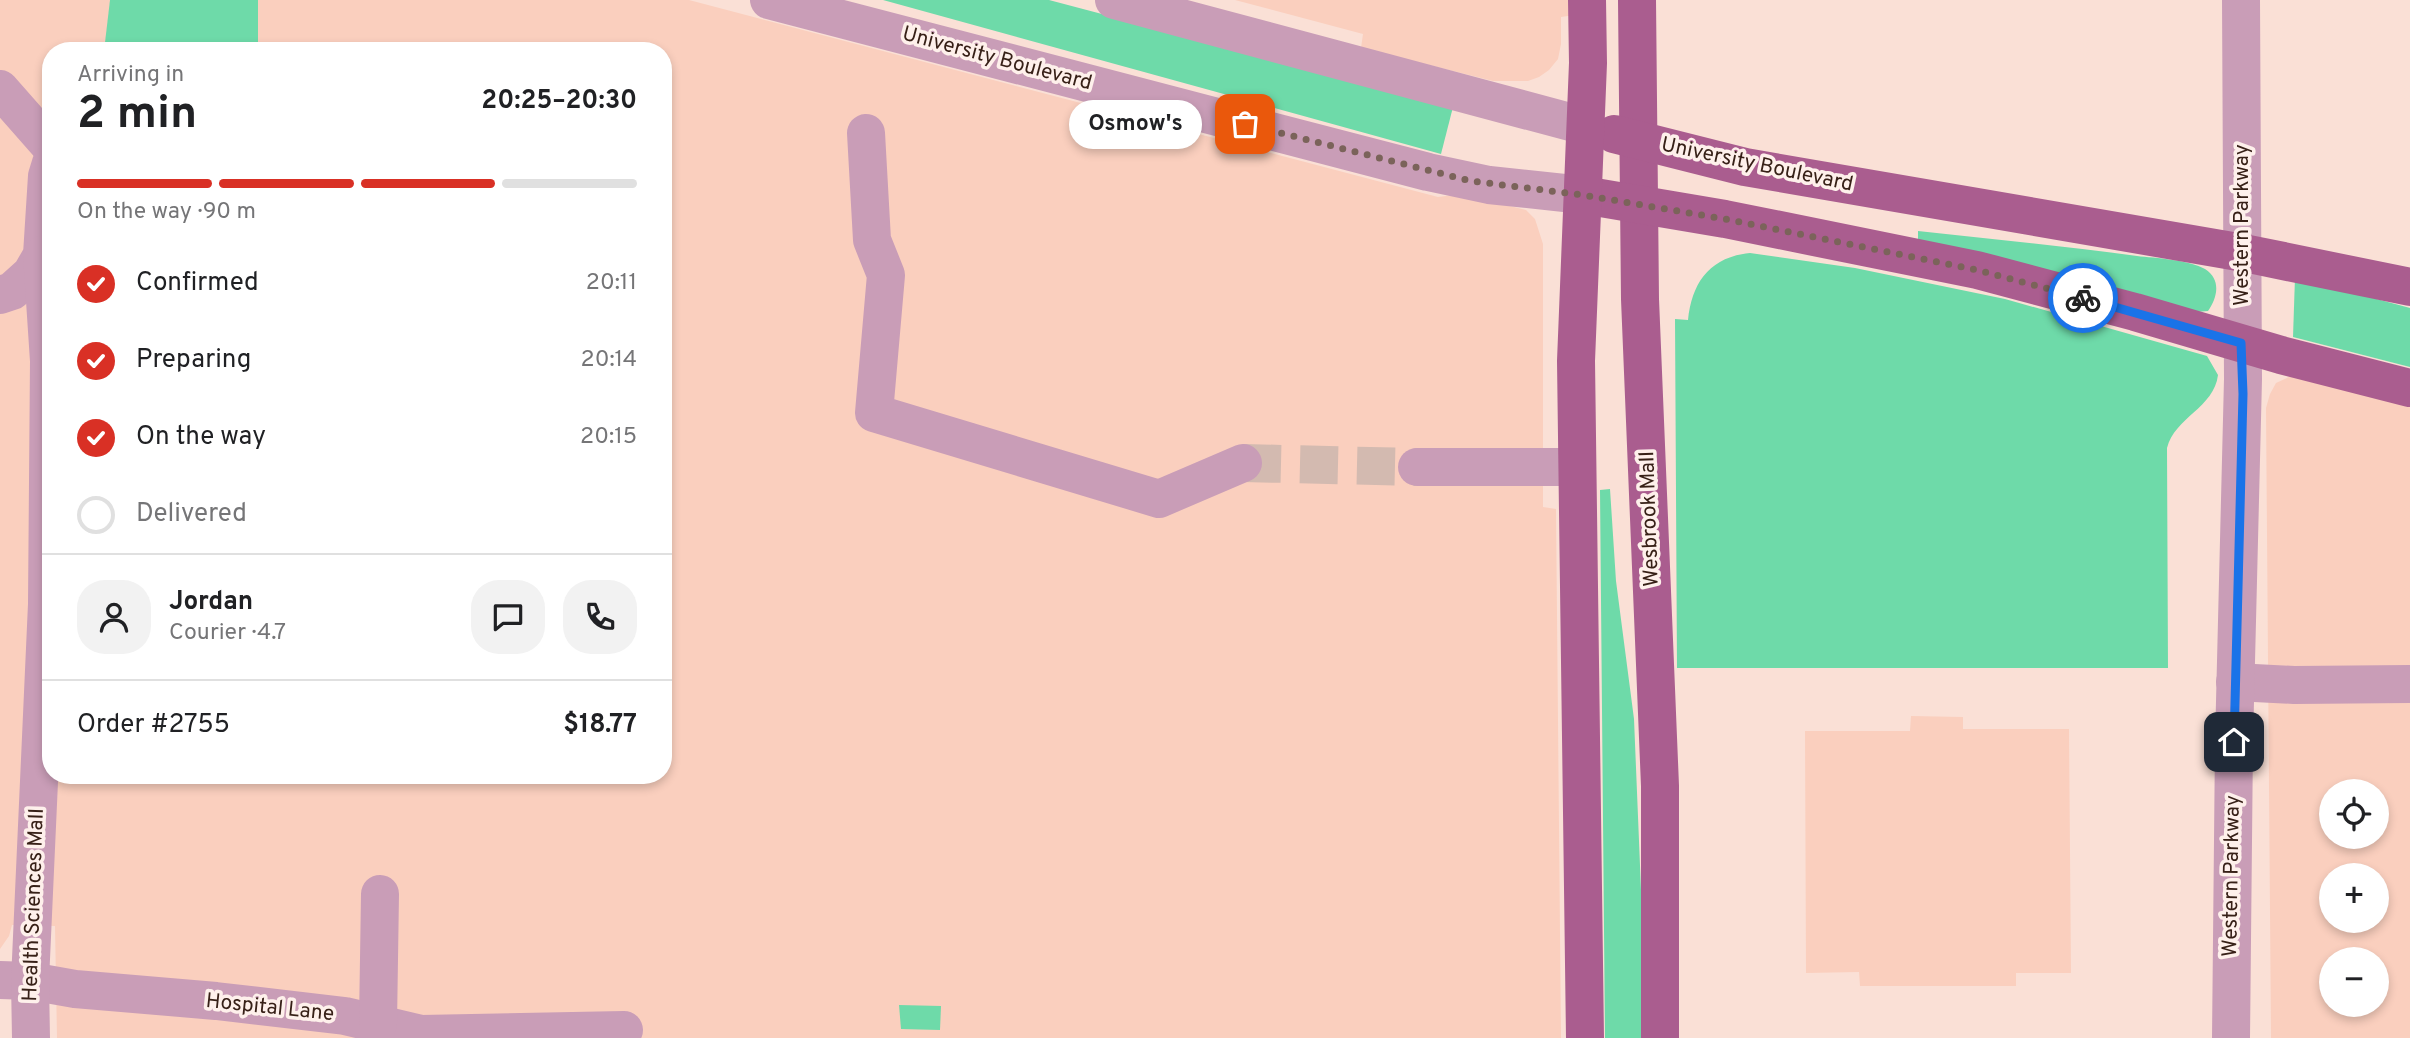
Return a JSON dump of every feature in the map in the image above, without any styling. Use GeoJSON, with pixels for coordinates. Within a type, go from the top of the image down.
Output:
{"type":"FeatureCollection","features":[{"type":"Feature","properties":{"kind":"main road"},"geometry":{"type":"LineString","coordinates":[[1585,1038],[1576,361],[1587,0]]}},
{"type":"Feature","properties":{"kind":"main road","name":"Wesbrook Mall"},"geometry":{"type":"LineString","coordinates":[[1637,0],[1640,299],[1660,786],[1660,1038]]}},
{"type":"Feature","properties":{"kind":"main road","name":"University Boulevard"},"geometry":{"type":"LineString","coordinates":[[1585,126],[1745,167],[2244,253],[2410,287]]}},
{"type":"Feature","properties":{"kind":"main road","name":"University Boulevard"},"geometry":{"type":"LineString","coordinates":[[1583,195],[1725,219],[1977,270],[2410,388]]}},
{"type":"Feature","properties":{"kind":"street","name":"University Boulevard"},"geometry":{"type":"LineString","coordinates":[[769,0],[1429,172],[1489,185],[1583,195]]}},
{"type":"Feature","properties":{"kind":"street","name":"University Boulevard"},"geometry":{"type":"LineString","coordinates":[[1114,0],[1164,7],[1585,126]]}},
{"type":"Feature","properties":{"kind":"street","name":"Western Parkway"},"geometry":{"type":"LineString","coordinates":[[2231,1038],[2235,682],[2243,394],[2241,0]]}},
{"type":"Feature","properties":{"kind":"street"},"geometry":{"type":"LineString","coordinates":[[0,89],[42,137]]}},
{"type":"Feature","properties":{"kind":"street"},"geometry":{"type":"LineString","coordinates":[[866,133],[872,240],[886,275],[874,413],[1159,499],[1243,463]]}},
{"type":"Feature","properties":{"kind":"street"},"geometry":{"type":"LineString","coordinates":[[0,295],[12,291],[31,274],[42,255]]}},
{"type":"Feature","properties":{"kind":"street"},"geometry":{"type":"LineString","coordinates":[[1418,467],[1576,467]]}},
{"type":"Feature","properties":{"kind":"street","name":"Health Sciences Mall"},"geometry":{"type":"LineString","coordinates":[[31,1038],[15,980],[42,663]]}},
{"type":"Feature","properties":{"kind":"street"},"geometry":{"type":"LineString","coordinates":[[2235,682],[2294,685],[2410,684]]}},
{"type":"Feature","properties":{"kind":"street"},"geometry":{"type":"LineString","coordinates":[[378,1024],[380,894]]}},
{"type":"Feature","properties":{"kind":"street","name":"Hospital Lane"},"geometry":{"type":"LineString","coordinates":[[15,980],[75,989],[345,1016],[421,1034],[624,1030]]}},
{"type":"Feature","properties":{"kind":"shaded area"},"geometry":{"type":"Polygon","coordinates":[[[0,0],[689,0],[1438,197],[1462,194],[1526,210],[1535,219],[1543,244],[1543,507],[1556,509],[1561,1038],[57,1038],[55,926],[12,925],[9,936],[0,949],[0,0]]]}},
{"type":"Feature","properties":{"kind":"shaded area"},"geometry":{"type":"Polygon","coordinates":[[[1235,0],[1575,0],[1575,15],[1561,17],[1558,59],[1549,70],[1528,81],[1493,81],[1361,48],[1363,34],[1235,0]]]}},
{"type":"Feature","properties":{"kind":"shaded area"},"geometry":{"type":"Polygon","coordinates":[[[2291,376],[2410,405],[2410,1038],[2271,1038],[2266,408],[2276,383],[2291,376]]]}},
{"type":"Feature","properties":{"kind":"shaded area"},"geometry":{"type":"Polygon","coordinates":[[[1911,716],[1963,717],[1963,729],[2069,729],[2071,973],[2016,973],[2016,986],[1860,986],[1859,972],[1806,973],[1805,731],[1910,731],[1911,716]]]}},
{"type":"Feature","properties":{"kind":"green space"},"geometry":{"type":"Polygon","coordinates":[[[110,0],[258,0],[258,42],[105,42],[110,0]]]}},
{"type":"Feature","properties":{"kind":"green space"},"geometry":{"type":"Polygon","coordinates":[[[883,0],[1049,0],[1453,107],[1441,154],[883,0]]]}},
{"type":"Feature","properties":{"kind":"green space"},"geometry":{"type":"Polygon","coordinates":[[[1918,231],[2182,261],[2199,266],[2210,273],[2216,284],[2214,300],[2208,311],[2196,312],[1918,241],[1918,231]]]}},
{"type":"Feature","properties":{"kind":"green space"},"geometry":{"type":"Polygon","coordinates":[[[1750,253],[1855,268],[2005,299],[2207,356],[2218,375],[2215,386],[2171,437],[2167,448],[2168,668],[1677,668],[1675,319],[1688,320],[1699,283],[1714,266],[1736,255],[1750,253]]]}},
{"type":"Feature","properties":{"kind":"green space"},"geometry":{"type":"Polygon","coordinates":[[[2295,277],[2410,308],[2410,367],[2293,337],[2295,277]]]}},
{"type":"Feature","properties":{"kind":"green space"},"geometry":{"type":"Polygon","coordinates":[[[1610,489],[1616,581],[1634,719],[1644,963],[1643,1038],[1605,1038],[1600,490],[1610,489]]]}},
{"type":"Feature","properties":{"kind":"green space"},"geometry":{"type":"Polygon","coordinates":[[[899,1005],[941,1006],[940,1030],[901,1029],[899,1005]]]}},
{"type":"Feature","properties":{"kind":"tunnel"},"geometry":{"type":"LineString","coordinates":[[1243,463],[1417,467]]}},
{"type":"Feature","properties":{"kind":"way so far"},"geometry":{"type":"LineString","coordinates":[[1245,124],[1489,185],[1583,195],[1725,219],[1977,270],[2083,298]]}},
{"type":"Feature","properties":{"kind":"place","name":"Osmow's"},"geometry":{"type":"Point","coordinates":[1245,124]}},
{"type":"Feature","properties":{"kind":"route"},"geometry":{"type":"LineString","coordinates":[[2083,298],[2241,343],[2243,394],[2234,742]]}}]}
